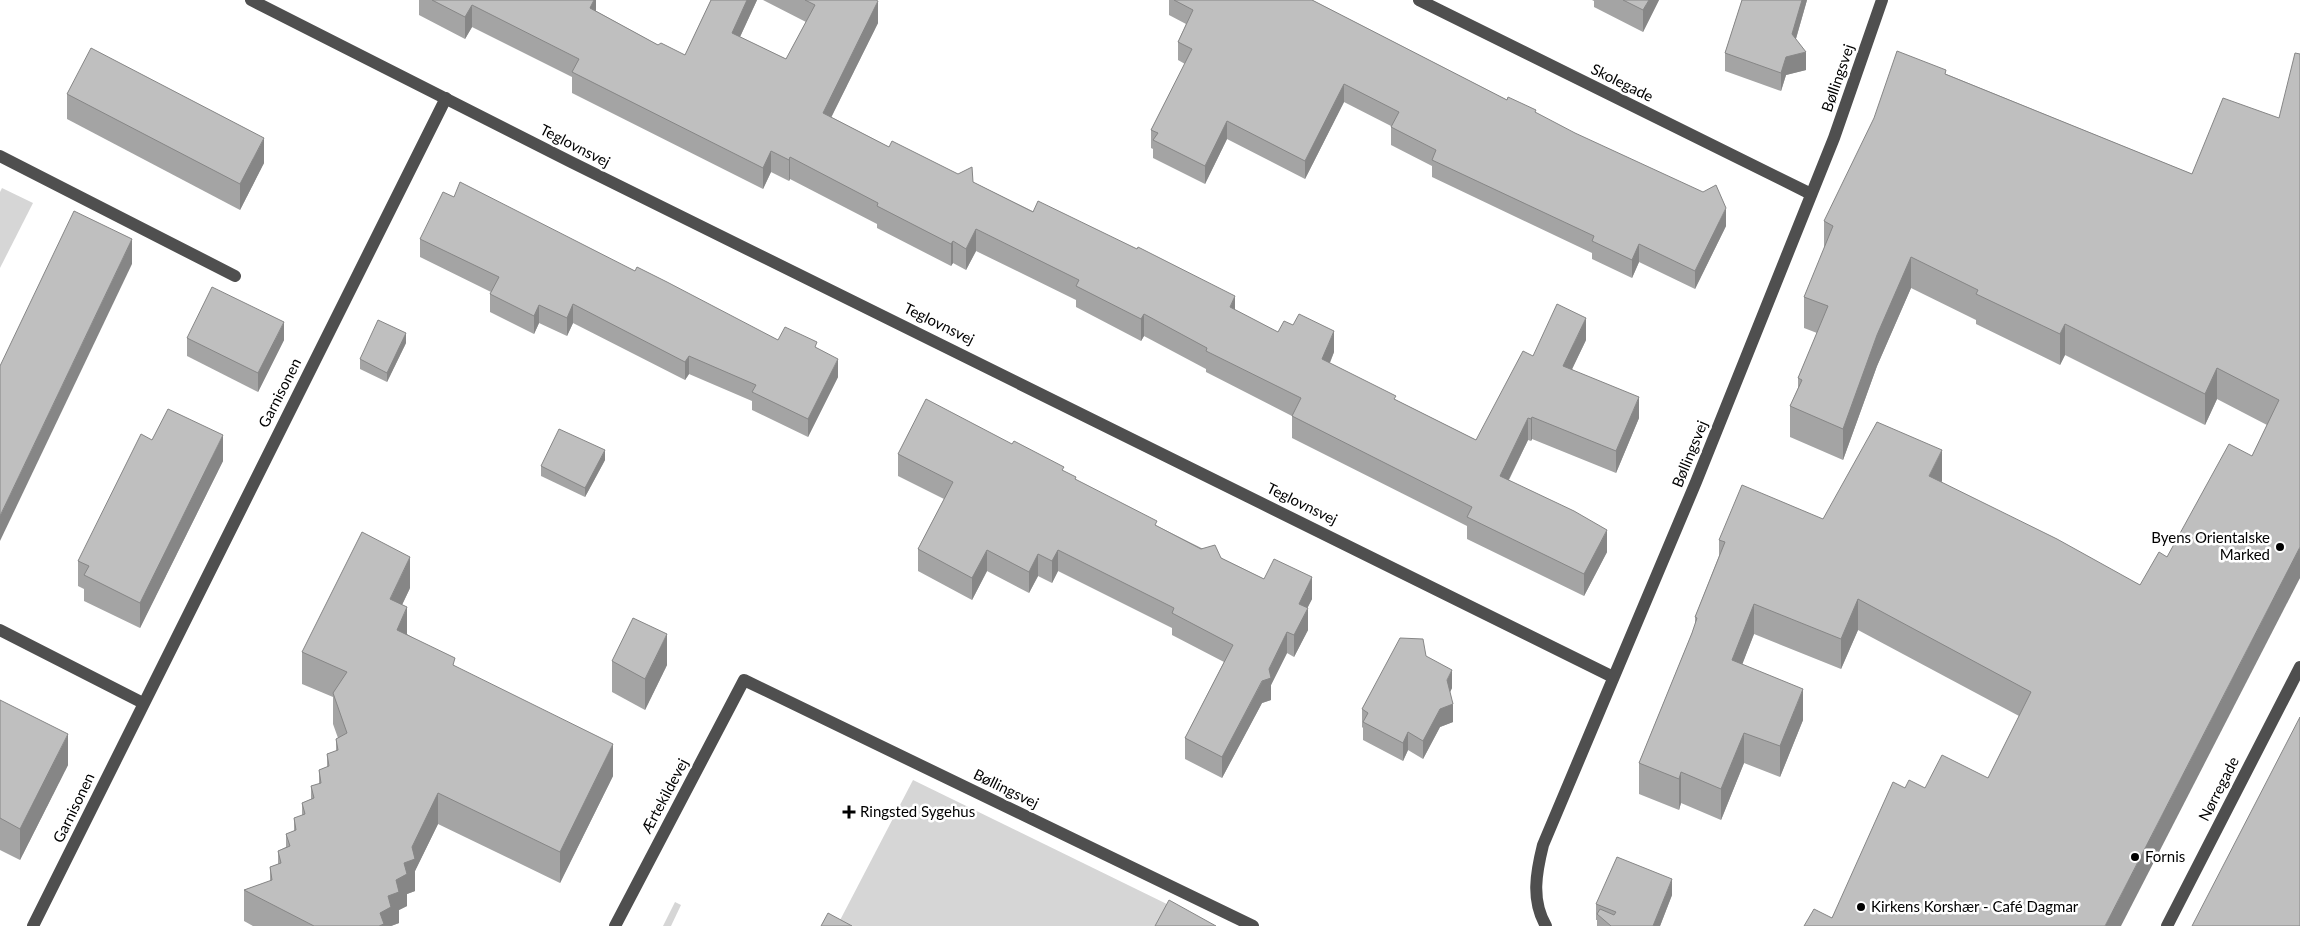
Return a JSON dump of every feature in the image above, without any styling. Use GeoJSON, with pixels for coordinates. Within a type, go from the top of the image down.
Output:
{"type":"FeatureCollection","features":[{"type":"Feature","properties":{"kind":"street","name":"Teglovnsvej"},"geometry":{"type":"LineString","coordinates":[[251,0],[1613,677]]}},
{"type":"Feature","properties":{"kind":"street","name":"Skolegade"},"geometry":{"type":"LineString","coordinates":[[1419,0],[1811,194]]}},
{"type":"Feature","properties":{"kind":"street","name":"Bøllingsvej"},"geometry":{"type":"LineString","coordinates":[[1540,924],[1535,896],[1538,867],[1543,845],[1696,482],[1834,138],[1882,0]]}},
{"type":"Feature","properties":{"kind":"street","name":"Garnisonen"},"geometry":{"type":"LineString","coordinates":[[33,926],[446,98]]}},
{"type":"Feature","properties":{"kind":"street"},"geometry":{"type":"LineString","coordinates":[[0,156],[235,276]]}},
{"type":"Feature","properties":{"kind":"street"},"geometry":{"type":"LineString","coordinates":[[0,630],[143,703]]}},
{"type":"Feature","properties":{"kind":"street","name":"Nørregade"},"geometry":{"type":"LineString","coordinates":[[2167,926],[2300,667]]}},
{"type":"Feature","properties":{"kind":"street","name":"Bøllingsvej"},"geometry":{"type":"LineString","coordinates":[[744,680],[1253,926]]}},
{"type":"Feature","properties":{"kind":"street","name":"Ærtekildevej"},"geometry":{"type":"LineString","coordinates":[[614,926],[744,680]]}},
{"type":"Feature","properties":{"kind":"shaded area"},"geometry":{"type":"Polygon","coordinates":[[[2,188],[33,203],[0,268],[0,192],[2,188]]]}},
{"type":"Feature","properties":{"kind":"shaded area"},"geometry":{"type":"Polygon","coordinates":[[[913,780],[1175,908],[1166,926],[837,926],[913,780]]]}},
{"type":"Feature","properties":{"kind":"shaded area"},"geometry":{"type":"Polygon","coordinates":[[[675,902],[681,905],[671,926],[663,926],[675,902]]]}},
{"type":"Feature","properties":{"kind":"building"},"geometry":{"type":"Polygon","coordinates":[[[432,0],[594,0],[590,8],[658,45],[661,43],[685,55],[711,0],[747,0],[732,33],[786,59],[815,5],[805,0],[876,0],[878,1],[823,113],[889,147],[892,141],[958,174],[972,167],[973,182],[1033,212],[1038,201],[1137,249],[1138,247],[1235,296],[1230,307],[1278,332],[1284,321],[1293,325],[1299,314],[1334,331],[1322,359],[1396,396],[1394,399],[1476,440],[1523,351],[1533,356],[1557,304],[1586,318],[1563,366],[1639,397],[1616,451],[1532,417],[1531,419],[1528,418],[1500,476],[1574,511],[1607,530],[1584,574],[1467,517],[1472,507],[1292,416],[1301,398],[1206,351],[1207,348],[1144,314],[1141,319],[1076,286],[1079,280],[976,229],[966,249],[953,241],[951,244],[877,206],[878,203],[790,157],[789,160],[771,151],[763,168],[572,72],[579,59],[472,5],[465,17],[432,0]]]}},
{"type":"Feature","properties":{"kind":"building"},"geometry":{"type":"Polygon","coordinates":[[[1174,0],[1312,0],[1507,100],[1508,97],[1536,110],[1535,112],[1575,133],[1703,192],[1716,185],[1726,208],[1695,271],[1639,244],[1632,260],[1592,241],[1594,236],[1432,160],[1436,150],[1391,127],[1399,112],[1344,84],[1305,161],[1227,121],[1205,166],[1153,140],[1158,133],[1151,130],[1192,49],[1178,42],[1193,10],[1174,0]]]}},
{"type":"Feature","properties":{"kind":"building"},"geometry":{"type":"Polygon","coordinates":[[[1623,0],[1649,0],[1643,10],[1623,0]]]}},
{"type":"Feature","properties":{"kind":"building"},"geometry":{"type":"Polygon","coordinates":[[[1742,0],[1802,0],[1792,34],[1806,52],[1786,57],[1781,73],[1725,53],[1742,0]]]}},
{"type":"Feature","properties":{"kind":"building"},"geometry":{"type":"Polygon","coordinates":[[[91,48],[264,138],[240,184],[67,94],[91,48]]]}},
{"type":"Feature","properties":{"kind":"building"},"geometry":{"type":"Polygon","coordinates":[[[1897,51],[1946,70],[1945,74],[2192,174],[2223,98],[2279,118],[2295,53],[2300,54],[2300,547],[2105,926],[1804,926],[1814,909],[1832,918],[1893,782],[1905,788],[1909,780],[1925,788],[1942,755],[1988,778],[2031,692],[1858,599],[1841,639],[1754,604],[1732,660],[1803,689],[1780,746],[1744,733],[1721,789],[1681,772],[1679,779],[1639,763],[1692,633],[1697,618],[1695,617],[1725,542],[1719,540],[1742,485],[1823,519],[1877,422],[1942,450],[1929,476],[2057,539],[2140,585],[2159,552],[2167,557],[2229,444],[2252,456],[2279,400],[2217,368],[2205,394],[2065,324],[2060,334],[1976,294],[1978,290],[1911,257],[1877,335],[1843,429],[1790,406],[1802,380],[1798,378],[1828,306],[1804,297],[1833,226],[1824,221],[1874,118],[1897,51]]]}},
{"type":"Feature","properties":{"kind":"building"},"geometry":{"type":"Polygon","coordinates":[[[460,182],[635,271],[637,267],[778,340],[785,327],[817,342],[815,347],[838,359],[808,419],[752,392],[756,385],[689,356],[685,362],[573,304],[567,318],[539,305],[534,316],[490,294],[499,277],[420,239],[443,192],[454,197],[460,182]]]}},
{"type":"Feature","properties":{"kind":"building"},"geometry":{"type":"Polygon","coordinates":[[[74,211],[132,239],[0,516],[0,366],[74,211]]]}},
{"type":"Feature","properties":{"kind":"building"},"geometry":{"type":"Polygon","coordinates":[[[212,287],[284,322],[258,373],[187,338],[212,287]]]}},
{"type":"Feature","properties":{"kind":"building"},"geometry":{"type":"Polygon","coordinates":[[[378,320],[406,333],[387,373],[360,359],[378,320]]]}},
{"type":"Feature","properties":{"kind":"building"},"geometry":{"type":"Polygon","coordinates":[[[926,399],[1012,444],[1014,441],[1064,467],[1062,470],[1076,477],[1075,479],[1157,521],[1155,525],[1201,549],[1215,545],[1221,558],[1264,579],[1274,559],[1312,577],[1299,604],[1308,608],[1294,635],[1287,632],[1269,669],[1271,678],[1262,681],[1222,757],[1185,738],[1233,645],[1172,613],[1174,608],[1058,550],[1052,561],[1038,554],[1029,572],[987,550],[972,578],[918,549],[953,482],[898,454],[926,399]]]}},
{"type":"Feature","properties":{"kind":"building"},"geometry":{"type":"Polygon","coordinates":[[[168,409],[223,435],[140,603],[84,575],[89,566],[78,561],[141,434],[152,440],[168,409]]]}},
{"type":"Feature","properties":{"kind":"building"},"geometry":{"type":"Polygon","coordinates":[[[559,429],[605,450],[585,488],[541,466],[559,429]]]}},
{"type":"Feature","properties":{"kind":"building"},"geometry":{"type":"Polygon","coordinates":[[[362,532],[410,557],[390,599],[407,607],[397,630],[455,658],[453,665],[613,744],[560,852],[438,793],[412,847],[415,859],[404,863],[407,874],[396,880],[399,892],[388,896],[391,907],[380,913],[384,924],[379,926],[314,926],[244,890],[272,880],[270,867],[281,863],[278,851],[290,846],[286,834],[296,830],[294,818],[305,814],[302,803],[314,798],[311,786],[321,783],[319,770],[329,766],[327,754],[338,750],[336,739],[347,733],[333,693],[347,672],[302,652],[362,532]]]}},
{"type":"Feature","properties":{"kind":"building"},"geometry":{"type":"Polygon","coordinates":[[[633,618],[667,634],[645,679],[612,661],[633,618]]]}},
{"type":"Feature","properties":{"kind":"building"},"geometry":{"type":"Polygon","coordinates":[[[1400,638],[1423,639],[1426,656],[1452,670],[1447,680],[1453,704],[1440,709],[1423,741],[1408,732],[1403,743],[1363,722],[1368,713],[1362,709],[1400,638]]]}},
{"type":"Feature","properties":{"kind":"building"},"geometry":{"type":"Polygon","coordinates":[[[0,700],[68,734],[20,829],[0,818],[0,700]]]}},
{"type":"Feature","properties":{"kind":"building"},"geometry":{"type":"Polygon","coordinates":[[[2300,717],[2300,926],[2192,926],[2300,717]]]}},
{"type":"Feature","properties":{"kind":"building"},"geometry":{"type":"Polygon","coordinates":[[[1617,857],[1672,879],[1653,926],[1611,926],[1597,914],[1600,909],[1614,915],[1616,912],[1596,904],[1617,857]]]}},
{"type":"Feature","properties":{"kind":"building"},"geometry":{"type":"Polygon","coordinates":[[[1169,900],[1216,926],[1155,926],[1169,900]]]}},
{"type":"Feature","properties":{"kind":"building"},"geometry":{"type":"Polygon","coordinates":[[[828,913],[852,926],[821,926],[828,913]]]}},
{"type":"Feature","properties":{"kind":"place","name":"Byens Orientalske Marked"},"geometry":{"type":"Point","coordinates":[2280,547]}},
{"type":"Feature","properties":{"kind":"place","name":"Ringsted Sygehus"},"geometry":{"type":"Point","coordinates":[849,812]}},
{"type":"Feature","properties":{"kind":"place","name":"Fornis"},"geometry":{"type":"Point","coordinates":[2135,857]}},
{"type":"Feature","properties":{"kind":"place","name":"Kirkens Korshær - Café Dagmar"},"geometry":{"type":"Point","coordinates":[1861,907]}}]}
